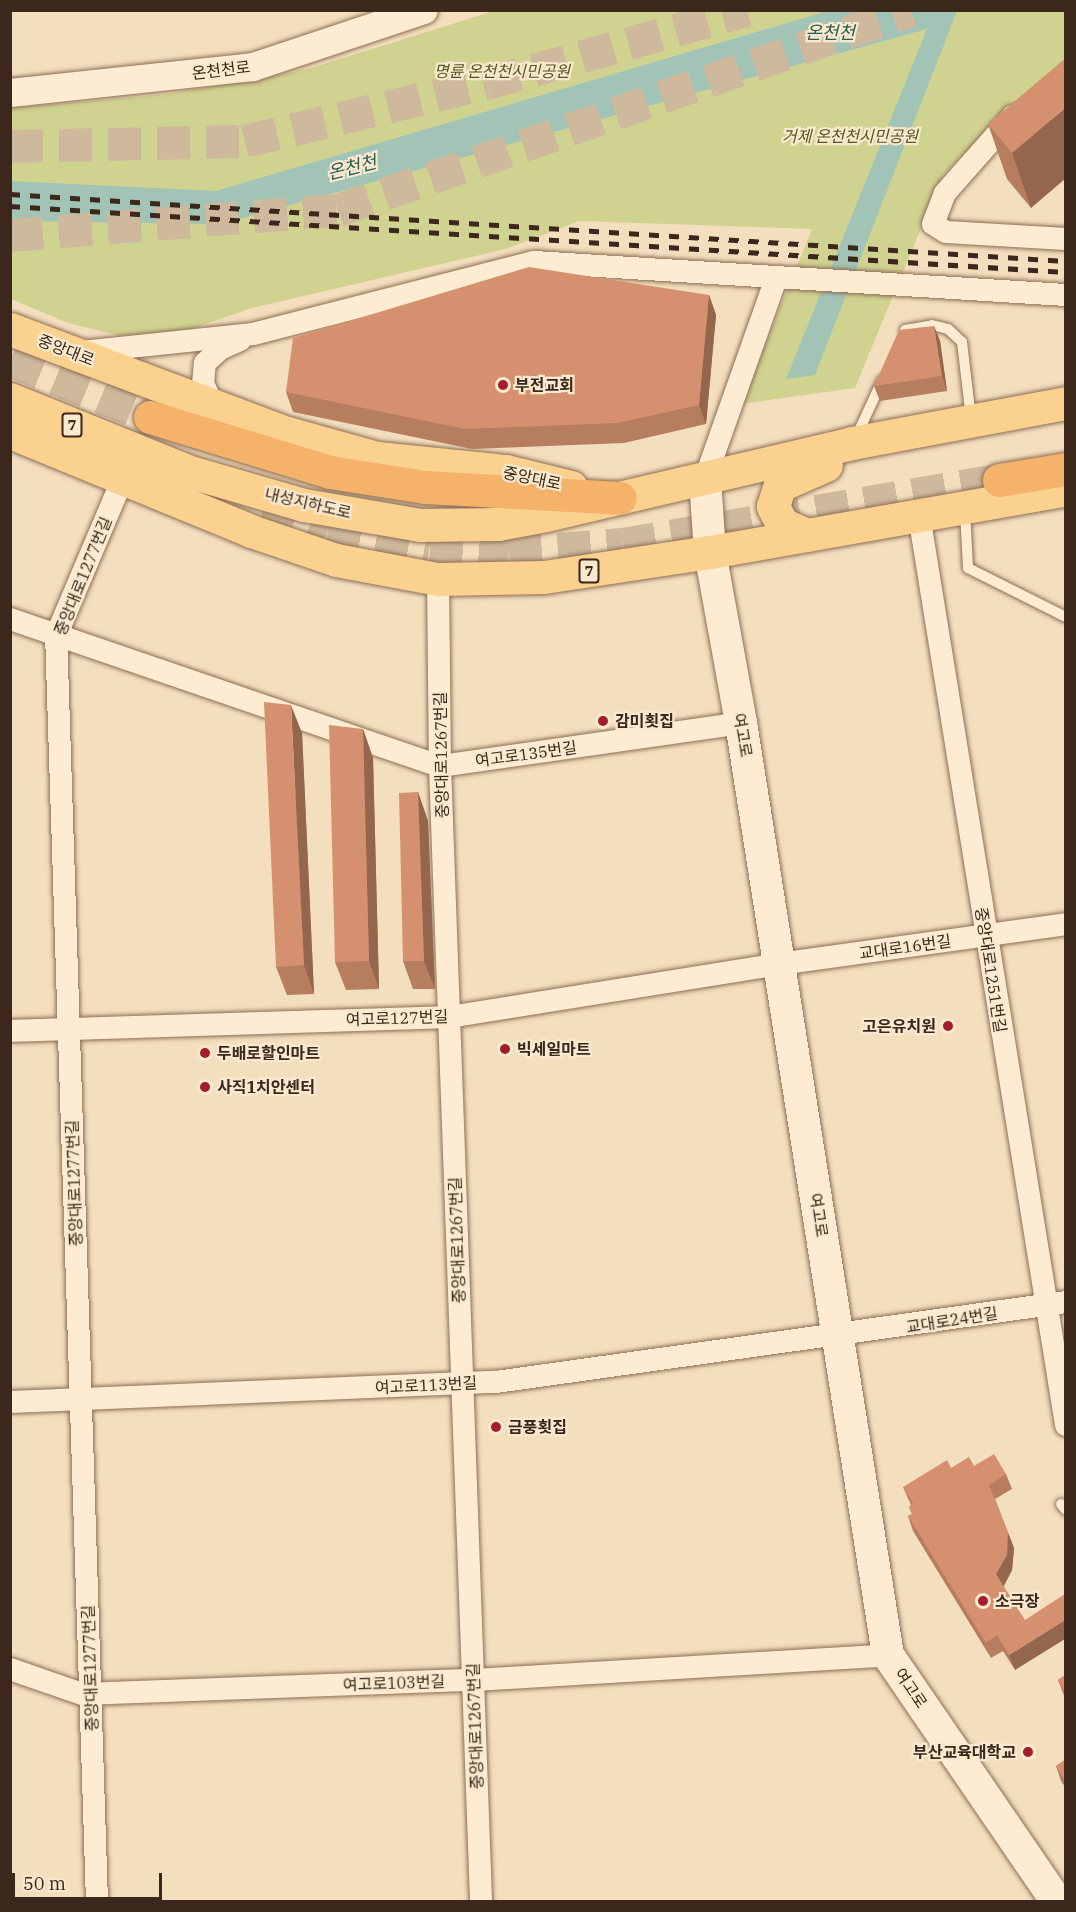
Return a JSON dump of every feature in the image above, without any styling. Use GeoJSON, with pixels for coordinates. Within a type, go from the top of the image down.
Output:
{"type":"FeatureCollection","features":[{"type":"Feature","properties":{"kind":"highway"},"geometry":{"type":"LineString","coordinates":[[150,417],[330,472],[425,488],[620,498]]}},
{"type":"Feature","properties":{"kind":"highway"},"geometry":{"type":"LineString","coordinates":[[999,480],[1064,485]]}},
{"type":"Feature","properties":{"kind":"main road","name":"중앙대로"},"geometry":{"type":"LineString","coordinates":[[10,329],[287,433],[377,458],[506,471],[620,498],[852,442],[1065,403]]}},
{"type":"Feature","properties":{"kind":"main road","name":"내성지하도로"},"geometry":{"type":"LineString","coordinates":[[10,399],[187,471],[304,505],[420,525],[498,524],[620,498]]}},
{"type":"Feature","properties":{"kind":"main road"},"geometry":{"type":"LineString","coordinates":[[10,432],[123,478]]}},
{"type":"Feature","properties":{"kind":"main road"},"geometry":{"type":"LineString","coordinates":[[807,535],[782,524],[773,506],[780,485],[829,464],[852,442]]}},
{"type":"Feature","properties":{"kind":"main road","name":"7"},"geometry":{"type":"LineString","coordinates":[[123,478],[251,531],[336,560],[438,579],[544,577],[807,535],[1064,485]]}},
{"type":"Feature","properties":{"kind":"main road","name":"여고로"},"geometry":{"type":"LineString","coordinates":[[705,479],[710,552],[741,723],[888,1655],[1057,1902]]}},
{"type":"Feature","properties":{"kind":"street","name":"온천천로"},"geometry":{"type":"LineString","coordinates":[[10,93],[253,67],[424,10]]}},
{"type":"Feature","properties":{"kind":"street"},"geometry":{"type":"LineString","coordinates":[[1032,101],[972,159],[945,193],[933,224],[946,232],[1065,239]]}},
{"type":"Feature","properties":{"kind":"street"},"geometry":{"type":"LineString","coordinates":[[72,353],[253,334],[534,262],[1065,295]]}},
{"type":"Feature","properties":{"kind":"street"},"geometry":{"type":"LineString","coordinates":[[705,479],[776,278]]}},
{"type":"Feature","properties":{"kind":"street"},"geometry":{"type":"LineString","coordinates":[[213,405],[203,384],[205,363],[220,349],[253,334]]}},
{"type":"Feature","properties":{"kind":"street","name":"중앙대로1277번길"},"geometry":{"type":"LineString","coordinates":[[97,1902],[56,636],[123,478]]}},
{"type":"Feature","properties":{"kind":"street","name":"중앙대로1251번길"},"geometry":{"type":"LineString","coordinates":[[919,515],[986,937],[1056,1304],[1065,1425]]}},
{"type":"Feature","properties":{"kind":"street","name":"중앙대로1267번길"},"geometry":{"type":"LineString","coordinates":[[438,579],[440,766],[481,1902]]}},
{"type":"Feature","properties":{"kind":"street","name":"여고로135번길"},"geometry":{"type":"LineString","coordinates":[[10,619],[440,766],[741,723]]}},
{"type":"Feature","properties":{"kind":"street","name":"교대로16번길"},"geometry":{"type":"LineString","coordinates":[[779,964],[986,937],[1065,924]]}},
{"type":"Feature","properties":{"kind":"street","name":"여고로127번길"},"geometry":{"type":"LineString","coordinates":[[10,1031],[449,1017],[779,964]]}},
{"type":"Feature","properties":{"kind":"street","name":"교대로24번길"},"geometry":{"type":"LineString","coordinates":[[838,1337],[1056,1304]]}},
{"type":"Feature","properties":{"kind":"street","name":"여고로113번길"},"geometry":{"type":"LineString","coordinates":[[10,1402],[463,1384],[838,1337]]}},
{"type":"Feature","properties":{"kind":"street","name":"여고로103번길"},"geometry":{"type":"LineString","coordinates":[[10,1669],[81,1694],[473,1680],[888,1655]]}},
{"type":"Feature","properties":{"kind":"lane"},"geometry":{"type":"LineString","coordinates":[[898,342],[902,331],[932,325],[948,329],[962,342],[971,419]]}},
{"type":"Feature","properties":{"kind":"lane"},"geometry":{"type":"LineString","coordinates":[[852,442],[885,374]]}},
{"type":"Feature","properties":{"kind":"lane"},"geometry":{"type":"LineString","coordinates":[[965,506],[968,568],[1065,617]]}},
{"type":"Feature","properties":{"kind":"green space","name":"거제 온천천시민공원"},"geometry":{"type":"Polygon","coordinates":[[[494,11],[1065,11],[1065,59],[1005,110],[943,175],[855,388],[741,404],[812,229],[579,221],[506,249],[252,308],[177,334],[137,340],[68,323],[11,299],[10,108],[168,94],[311,68],[494,11]]]}},
{"type":"Feature","properties":{"kind":"water","name":"온천천"},"geometry":{"type":"Polygon","coordinates":[[[828,11],[957,11],[815,375],[786,379],[927,29],[221,224],[11,221],[10,181],[216,191],[828,11]]]}},
{"type":"Feature","properties":{"kind":"building"},"geometry":{"type":"Polygon","coordinates":[[[1065,59],[1065,108],[1012,153],[988,124],[1065,59]]]}},
{"type":"Feature","properties":{"kind":"building","name":"부전교회"},"geometry":{"type":"Polygon","coordinates":[[[529,267],[709,295],[699,405],[617,423],[465,429],[286,392],[293,338],[529,267]]]}},
{"type":"Feature","properties":{"kind":"building"},"geometry":{"type":"Polygon","coordinates":[[[934,326],[942,376],[874,386],[899,330],[934,326]]]}},
{"type":"Feature","properties":{"kind":"building"},"geometry":{"type":"Polygon","coordinates":[[[264,702],[291,705],[304,965],[276,967],[264,702]]]}},
{"type":"Feature","properties":{"kind":"building"},"geometry":{"type":"Polygon","coordinates":[[[329,725],[363,729],[369,961],[335,962],[329,725]]]}},
{"type":"Feature","properties":{"kind":"building"},"geometry":{"type":"Polygon","coordinates":[[[418,792],[424,961],[403,961],[399,793],[418,792]]]}},
{"type":"Feature","properties":{"kind":"building"},"geometry":{"type":"Polygon","coordinates":[[[994,1454],[1006,1474],[989,1485],[1008,1533],[1007,1555],[996,1574],[1025,1620],[1065,1594],[1065,1620],[1009,1655],[997,1635],[986,1643],[908,1516],[913,1513],[909,1507],[913,1503],[903,1487],[947,1460],[951,1468],[969,1457],[974,1466],[994,1454]]]}},
{"type":"Feature","properties":{"kind":"building"},"geometry":{"type":"Polygon","coordinates":[[[1065,1675],[1065,1693],[1058,1680],[1065,1675]]]}},
{"type":"Feature","properties":{"kind":"building"},"geometry":{"type":"Polygon","coordinates":[[[1065,1760],[1065,1781],[1056,1766],[1065,1760]]]}},
{"type":"Feature","properties":{"kind":"tunnel"},"geometry":{"type":"LineString","coordinates":[[10,146],[245,141],[487,83],[747,10]]}},
{"type":"Feature","properties":{"kind":"tunnel"},"geometry":{"type":"LineString","coordinates":[[10,235],[338,210],[911,10]]}},
{"type":"Feature","properties":{"kind":"tunnel"},"geometry":{"type":"LineString","coordinates":[[10,360],[150,417]]}},
{"type":"Feature","properties":{"kind":"tunnel"},"geometry":{"type":"LineString","coordinates":[[264,507],[328,530],[430,547],[509,553],[623,544],[999,480]]}},
{"type":"Feature","properties":{"kind":"railway"},"geometry":{"type":"LineString","coordinates":[[10,194],[1066,261]]}},
{"type":"Feature","properties":{"kind":"railway"},"geometry":{"type":"LineString","coordinates":[[10,206],[1066,272]]}},
{"type":"Feature","properties":{"kind":"place","name":"부전교회"},"geometry":{"type":"Point","coordinates":[503,385]}},
{"type":"Feature","properties":{"kind":"place","name":"감미횟집"},"geometry":{"type":"Point","coordinates":[603,721]}},
{"type":"Feature","properties":{"kind":"place","name":"고은유치원"},"geometry":{"type":"Point","coordinates":[948,1026]}},
{"type":"Feature","properties":{"kind":"place","name":"빅세일마트"},"geometry":{"type":"Point","coordinates":[505,1049]}},
{"type":"Feature","properties":{"kind":"place","name":"두배로할인마트"},"geometry":{"type":"Point","coordinates":[205,1053]}},
{"type":"Feature","properties":{"kind":"place","name":"사직1치안센터"},"geometry":{"type":"Point","coordinates":[205,1087]}},
{"type":"Feature","properties":{"kind":"place","name":"금풍횟집"},"geometry":{"type":"Point","coordinates":[496,1427]}},
{"type":"Feature","properties":{"kind":"place","name":"소극장"},"geometry":{"type":"Point","coordinates":[983,1601]}},
{"type":"Feature","properties":{"kind":"place","name":"부산교육대학교"},"geometry":{"type":"Point","coordinates":[1028,1752]}},
{"type":"Feature","properties":{"kind":"park label","name":"명륜 온천천시민공원"},"geometry":{"type":"Point","coordinates":[502,71]}}]}
